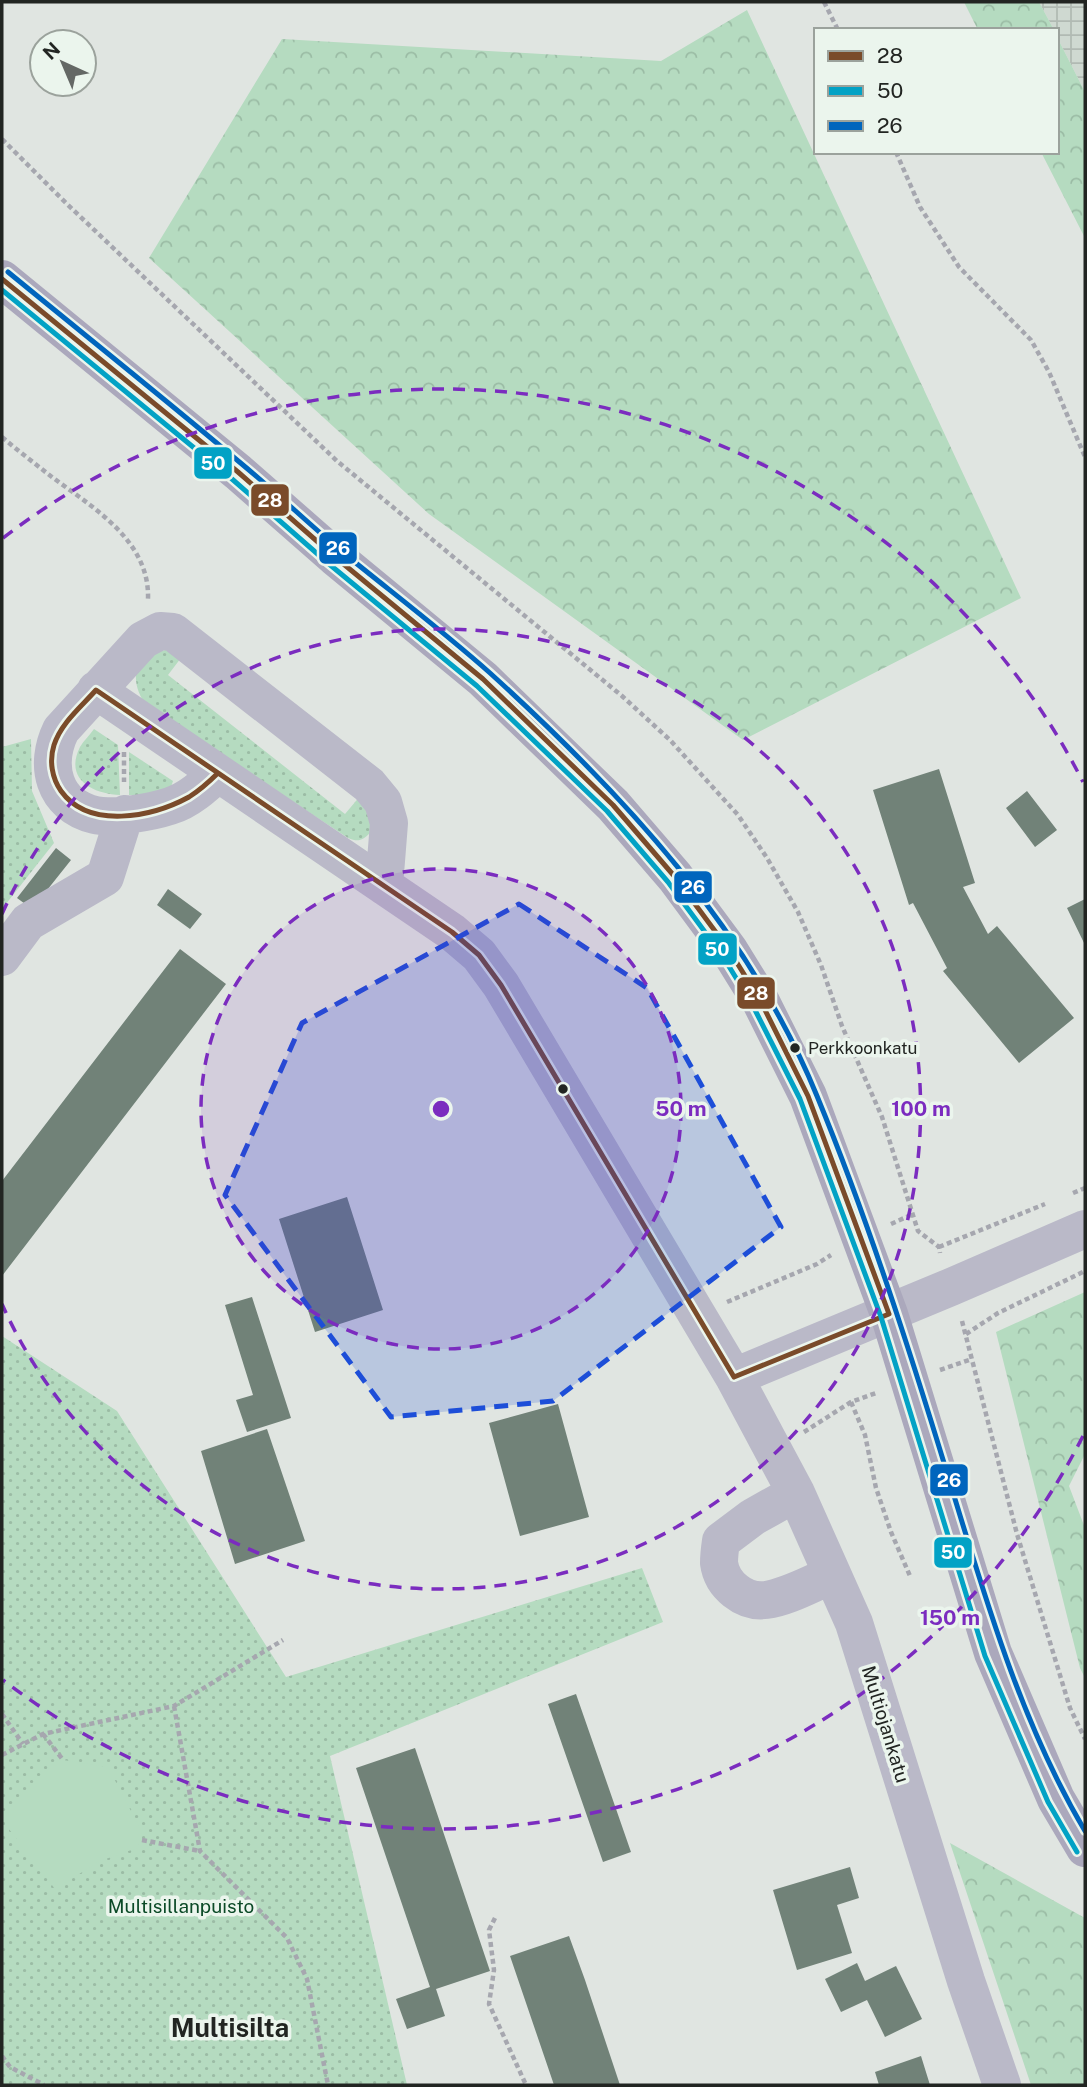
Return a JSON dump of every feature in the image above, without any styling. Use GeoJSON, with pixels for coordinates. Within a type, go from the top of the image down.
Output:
{"type":"FeatureCollection","features":[{"type":"Feature","properties":{"kind":"main road"},"geometry":{"type":"LineString","coordinates":[[2,279],[238,472],[335,557],[483,679],[613,805],[675,877],[729,950],[760,1000],[808,1096],[911,1380],[993,1653],[1056,1799],[1085,1848]]}},
{"type":"Feature","properties":{"kind":"street"},"geometry":{"type":"LineString","coordinates":[[218,773],[198,792],[171,806],[98,816],[81,811],[66,799],[55,781],[53,747],[61,730],[106,697],[142,640],[160,631],[173,632],[369,785],[383,802],[389,823],[384,886]]}},
{"type":"Feature","properties":{"kind":"street","name":"Multiojankatu"},"geometry":{"type":"LineString","coordinates":[[106,697],[452,932],[479,955],[500,985],[734,1377],[796,1493],[854,1623],[962,1968],[1002,2085]]}},
{"type":"Feature","properties":{"kind":"street"},"geometry":{"type":"LineString","coordinates":[[2,957],[28,922],[105,877],[125,814]]}},
{"type":"Feature","properties":{"kind":"street"},"geometry":{"type":"LineString","coordinates":[[734,1377],[889,1314],[1085,1229]]}},
{"type":"Feature","properties":{"kind":"street"},"geometry":{"type":"LineString","coordinates":[[796,1493],[753,1517],[721,1541],[719,1563],[724,1578],[746,1598],[764,1600],[832,1575]]}},
{"type":"Feature","properties":{"kind":"path"},"geometry":{"type":"LineString","coordinates":[[824,2],[837,28]]}},
{"type":"Feature","properties":{"kind":"path"},"geometry":{"type":"LineString","coordinates":[[2,139],[337,461],[622,696],[670,740],[738,815],[767,858],[797,912],[821,965],[842,1026],[882,1117],[918,1231],[939,1247],[1049,1203]]}},
{"type":"Feature","properties":{"kind":"path"},"geometry":{"type":"LineString","coordinates":[[897,154],[920,206],[959,267],[1031,340],[1049,372],[1085,457]]}},
{"type":"Feature","properties":{"kind":"path"},"geometry":{"type":"LineString","coordinates":[[2,438],[120,530],[132,545],[149,586]]}},
{"type":"Feature","properties":{"kind":"path"},"geometry":{"type":"LineString","coordinates":[[106,697],[124,744],[125,814]]}},
{"type":"Feature","properties":{"kind":"path"},"geometry":{"type":"LineString","coordinates":[[1061,1198],[1085,1188]]}},
{"type":"Feature","properties":{"kind":"path"},"geometry":{"type":"LineString","coordinates":[[697,1317],[817,1264],[860,1238],[913,1214]]}},
{"type":"Feature","properties":{"kind":"path"},"geometry":{"type":"LineString","coordinates":[[1085,1271],[998,1313],[966,1334],[1017,1534],[1070,1708],[1085,1739]]}},
{"type":"Feature","properties":{"kind":"path"},"geometry":{"type":"LineString","coordinates":[[774,1451],[851,1402],[972,1359]]}},
{"type":"Feature","properties":{"kind":"path"},"geometry":{"type":"LineString","coordinates":[[851,1402],[865,1435],[876,1488],[910,1576]]}},
{"type":"Feature","properties":{"kind":"path"},"geometry":{"type":"LineString","coordinates":[[2,1755],[43,1734],[174,1706],[283,1640]]}},
{"type":"Feature","properties":{"kind":"path"},"geometry":{"type":"LineString","coordinates":[[174,1706],[200,1851]]}},
{"type":"Feature","properties":{"kind":"path"},"geometry":{"type":"LineString","coordinates":[[2,1714],[23,1744]]}},
{"type":"Feature","properties":{"kind":"path"},"geometry":{"type":"LineString","coordinates":[[2,1726],[11,1728]]}},
{"type":"Feature","properties":{"kind":"path"},"geometry":{"type":"LineString","coordinates":[[43,1734],[63,1760]]}},
{"type":"Feature","properties":{"kind":"path"},"geometry":{"type":"LineString","coordinates":[[142,1840],[200,1851],[287,1938],[307,1979],[328,2085]]}},
{"type":"Feature","properties":{"kind":"path"},"geometry":{"type":"LineString","coordinates":[[495,1918],[489,1930],[495,1970],[489,2004],[526,2085]]}},
{"type":"Feature","properties":{"kind":"path"},"geometry":{"type":"LineString","coordinates":[[2,2056],[10,2067],[44,2085]]}},
{"type":"Feature","properties":{"kind":"highlighted area"},"geometry":{"type":"Polygon","coordinates":[[[519,904],[647,988],[781,1227],[553,1401],[391,1417],[225,1195],[302,1023],[519,904]]]}},
{"type":"Feature","properties":{"kind":"shaded area"},"geometry":{"type":"Polygon","coordinates":[[[1039,2],[1085,2],[1085,92],[1059,41],[1059,28],[1053,28],[1039,2]]]}},
{"type":"Feature","properties":{"kind":"green space"},"geometry":{"type":"Polygon","coordinates":[[[964,2],[1039,2],[1053,28],[977,28],[964,2]]]}},
{"type":"Feature","properties":{"kind":"green space"},"geometry":{"type":"Polygon","coordinates":[[[747,10],[1021,598],[743,740],[429,514],[149,258],[282,39],[661,61],[747,10]]]}},
{"type":"Feature","properties":{"kind":"green space"},"geometry":{"type":"Polygon","coordinates":[[[1059,41],[1085,92],[1085,238],[1042,154],[1059,154],[1059,41]]]}},
{"type":"Feature","properties":{"kind":"green space"},"geometry":{"type":"Polygon","coordinates":[[[169,649],[184,654],[168,675],[345,814],[361,795],[370,807],[370,833],[360,840],[348,838],[146,705],[137,687],[138,667],[149,656],[169,649]]]}},
{"type":"Feature","properties":{"kind":"green space"},"geometry":{"type":"Polygon","coordinates":[[[94,729],[118,745],[120,795],[91,788],[78,776],[76,758],[80,747],[94,729]]]}},
{"type":"Feature","properties":{"kind":"green space"},"geometry":{"type":"Polygon","coordinates":[[[31,739],[32,791],[54,843],[2,909],[2,747],[31,739]]]}},
{"type":"Feature","properties":{"kind":"green space"},"geometry":{"type":"Polygon","coordinates":[[[129,752],[173,781],[171,787],[154,795],[129,795],[129,752]]]}},
{"type":"Feature","properties":{"kind":"green space"},"geometry":{"type":"Polygon","coordinates":[[[1085,1292],[1085,1454],[1069,1486],[1085,1528],[1085,1678],[1080,1668],[996,1332],[1085,1292]]]}},
{"type":"Feature","properties":{"kind":"green space","name":"Multisillanpuisto"},"geometry":{"type":"Polygon","coordinates":[[[2,1336],[117,1411],[286,1677],[642,1568],[663,1622],[330,1756],[407,2085],[2,2085],[2,1336]]]}},
{"type":"Feature","properties":{"kind":"green space"},"geometry":{"type":"Polygon","coordinates":[[[63,1760],[108,1767],[141,1830],[142,1840],[137,1848],[100,1861],[55,1889],[5,1824],[12,1805],[63,1760]]]}},
{"type":"Feature","properties":{"kind":"green space"},"geometry":{"type":"Polygon","coordinates":[[[950,1843],[1085,1918],[1085,2085],[1031,2085],[950,1843]]]}},
{"type":"Feature","properties":{"kind":"building"},"geometry":{"type":"Polygon","coordinates":[[[939,769],[975,883],[963,887],[988,934],[997,926],[1074,1018],[1019,1063],[943,971],[947,968],[913,903],[909,905],[873,790],[939,769]]]}},
{"type":"Feature","properties":{"kind":"building"},"geometry":{"type":"Polygon","coordinates":[[[1027,791],[1057,830],[1035,847],[1006,808],[1027,791]]]}},
{"type":"Feature","properties":{"kind":"building"},"geometry":{"type":"Polygon","coordinates":[[[56,848],[71,860],[32,909],[17,898],[56,848]]]}},
{"type":"Feature","properties":{"kind":"building"},"geometry":{"type":"Polygon","coordinates":[[[168,889],[202,914],[190,929],[157,905],[168,889]]]}},
{"type":"Feature","properties":{"kind":"building"},"geometry":{"type":"Polygon","coordinates":[[[1085,899],[1085,945],[1067,908],[1085,899]]]}},
{"type":"Feature","properties":{"kind":"building"},"geometry":{"type":"Polygon","coordinates":[[[180,949],[226,984],[2,1276],[2,1181],[180,949]]]}},
{"type":"Feature","properties":{"kind":"building"},"geometry":{"type":"Polygon","coordinates":[[[347,1197],[383,1310],[315,1332],[279,1219],[347,1197]]]}},
{"type":"Feature","properties":{"kind":"building"},"geometry":{"type":"Polygon","coordinates":[[[252,1297],[291,1418],[247,1432],[236,1400],[253,1395],[225,1305],[252,1297]]]}},
{"type":"Feature","properties":{"kind":"building"},"geometry":{"type":"Polygon","coordinates":[[[558,1404],[589,1517],[520,1536],[489,1423],[558,1404]]]}},
{"type":"Feature","properties":{"kind":"building"},"geometry":{"type":"Polygon","coordinates":[[[267,1429],[305,1541],[235,1564],[201,1451],[267,1429]]]}},
{"type":"Feature","properties":{"kind":"building"},"geometry":{"type":"Polygon","coordinates":[[[576,1694],[631,1852],[603,1862],[548,1704],[576,1694]]]}},
{"type":"Feature","properties":{"kind":"building"},"geometry":{"type":"Polygon","coordinates":[[[415,1748],[490,1971],[436,1989],[445,2016],[407,2029],[396,1999],[430,1987],[356,1768],[415,1748]]]}},
{"type":"Feature","properties":{"kind":"building"},"geometry":{"type":"Polygon","coordinates":[[[850,1867],[859,1898],[837,1905],[852,1953],[797,1970],[773,1890],[850,1867]]]}},
{"type":"Feature","properties":{"kind":"building"},"geometry":{"type":"Polygon","coordinates":[[[569,1936],[620,2085],[554,2085],[510,1956],[569,1936]]]}},
{"type":"Feature","properties":{"kind":"building"},"geometry":{"type":"Polygon","coordinates":[[[857,1963],[865,1981],[896,1966],[922,2019],[885,2037],[867,2000],[841,2012],[825,1979],[857,1963]]]}},
{"type":"Feature","properties":{"kind":"building"},"geometry":{"type":"Polygon","coordinates":[[[921,2056],[930,2085],[879,2085],[875,2072],[921,2056]]]}},
{"type":"Feature","properties":{"kind":"transit line","name":"26"},"geometry":{"type":"LineString","coordinates":[[8,272],[214,440],[346,555],[490,673],[587,766],[634,816],[678,867],[718,920],[756,976],[789,1035],[817,1096],[887,1285],[1006,1658],[1041,1746],[1085,1831]]}},
{"type":"Feature","properties":{"kind":"transit line","name":"28"},"geometry":{"type":"LineString","coordinates":[[2,279],[238,472],[335,557],[483,679],[613,805],[675,877],[729,950],[760,1000],[808,1096],[889,1314]]}},
{"type":"Feature","properties":{"kind":"transit line","name":"50"},"geometry":{"type":"LineString","coordinates":[[2,290],[232,479],[329,564],[477,686],[607,811],[668,882],[722,955],[752,1004],[800,1099],[881,1317],[985,1656],[1048,1802],[1077,1852]]}},
{"type":"Feature","properties":{"kind":"transit line","name":"28"},"geometry":{"type":"LineString","coordinates":[[218,773],[189,797],[174,804],[140,814],[104,815],[73,803],[61,791],[54,775],[52,757],[61,730],[96,690],[452,932],[479,955],[501,985],[734,1377]]}},
{"type":"Feature","properties":{"kind":"transit line","name":"28"},"geometry":{"type":"LineString","coordinates":[[734,1377],[889,1314]]}},
{"type":"Feature","properties":{"kind":"place","name":"Perkkoonkatu"},"geometry":{"type":"Point","coordinates":[795,1048]}},
{"type":"Feature","properties":{"kind":"district","name":"Multisilta"},"geometry":{"type":"Point","coordinates":[230,2027]}}]}
